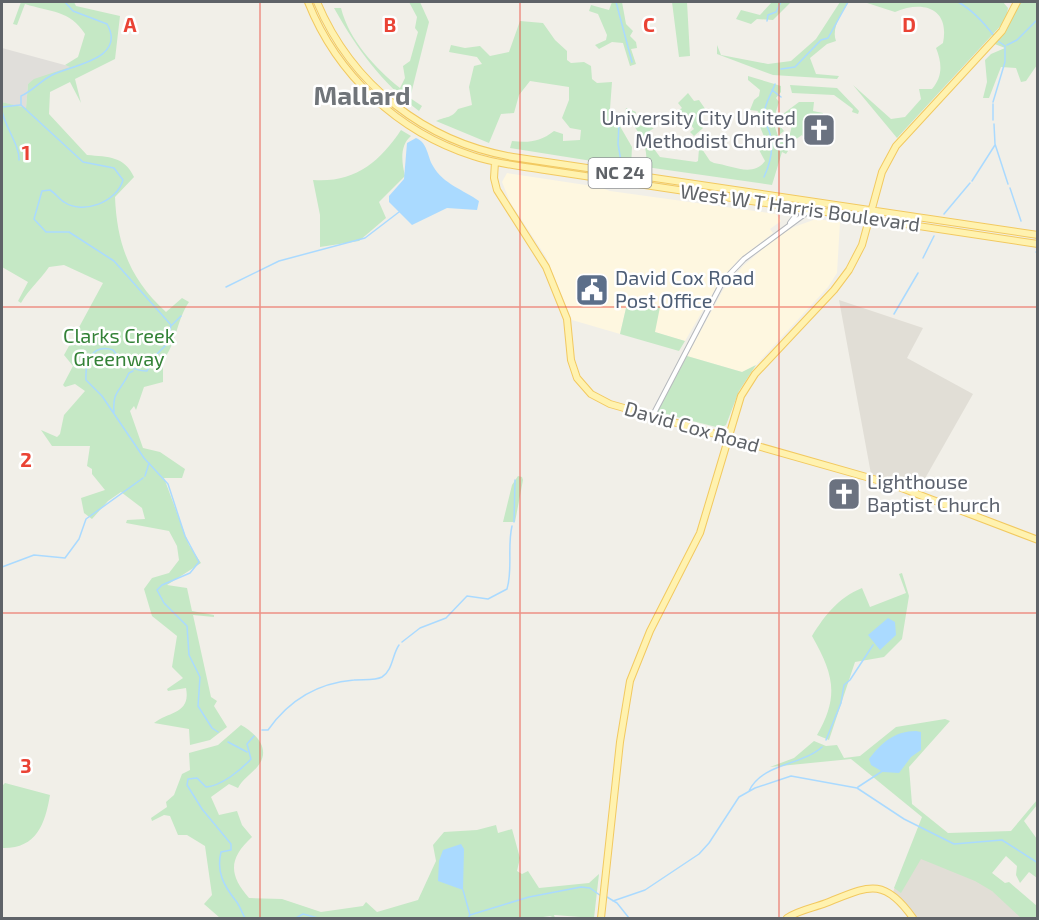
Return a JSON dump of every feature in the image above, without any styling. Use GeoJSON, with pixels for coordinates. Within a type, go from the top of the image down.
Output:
{"type":"FeatureCollection","features":[{"type":"Feature","properties":{"kind":"main road","name":"West W T Harris Boulevard"},"geometry":{"type":"LineString","coordinates":[[308,2],[328,43],[357,82],[396,117],[426,136],[462,152],[495,162],[1038,244]]}},
{"type":"Feature","properties":{"kind":"main road","name":"West W T Harris Boulevard"},"geometry":{"type":"LineString","coordinates":[[317,2],[331,31],[349,58],[391,103],[438,133],[497,154],[1038,235]]}},
{"type":"Feature","properties":{"kind":"main road"},"geometry":{"type":"LineString","coordinates":[[601,918],[620,742],[632,672],[650,631],[697,539],[746,387],[842,281],[862,245],[882,172],[896,146],[992,43],[1011,20],[1017,2]]}},
{"type":"Feature","properties":{"kind":"main road"},"geometry":{"type":"LineString","coordinates":[[426,136],[489,157],[497,154]]}},
{"type":"Feature","properties":{"kind":"main road"},"geometry":{"type":"LineString","coordinates":[[495,162],[502,158],[566,165]]}},
{"type":"Feature","properties":{"kind":"main road","name":"David Cox Road"},"geometry":{"type":"LineString","coordinates":[[495,162],[494,178],[497,190],[541,256],[565,312],[577,378],[588,392],[600,400],[891,484],[1038,540]]}},
{"type":"Feature","properties":{"kind":"main road"},"geometry":{"type":"LineString","coordinates":[[787,918],[869,887],[884,890],[913,918]]}},
{"type":"Feature","properties":{"kind":"street"},"geometry":{"type":"LineString","coordinates":[[790,207],[795,215],[790,224]]}},
{"type":"Feature","properties":{"kind":"street"},"geometry":{"type":"LineString","coordinates":[[653,415],[723,281],[744,259],[790,224],[813,210]]}},
{"type":"Feature","properties":{"kind":"shaded area"},"geometry":{"type":"Polygon","coordinates":[[[2,48],[72,67],[28,84],[26,109],[2,102],[2,48]]]}},
{"type":"Feature","properties":{"kind":"shaded area"},"geometry":{"type":"Polygon","coordinates":[[[507,173],[599,187],[610,191],[776,214],[781,221],[770,229],[773,233],[738,260],[720,281],[685,341],[655,332],[626,308],[620,334],[572,320],[546,257],[510,202],[502,182],[507,173]]]}},
{"type":"Feature","properties":{"kind":"shaded area"},"geometry":{"type":"Polygon","coordinates":[[[816,219],[840,222],[837,273],[828,287],[756,365],[742,372],[687,356],[723,290],[743,266],[777,237],[794,227],[816,219]]]}},
{"type":"Feature","properties":{"kind":"shaded area"},"geometry":{"type":"Polygon","coordinates":[[[839,300],[923,328],[907,358],[973,394],[919,489],[871,474],[839,300]]]}},
{"type":"Feature","properties":{"kind":"shaded area"},"geometry":{"type":"Polygon","coordinates":[[[923,817],[1037,910],[1037,918],[918,918],[893,892],[923,817]]]}},
{"type":"Feature","properties":{"kind":"green space","name":"Clarks Creek Greenway"},"geometry":{"type":"Polygon","coordinates":[[[21,2],[74,2],[76,6],[120,16],[115,59],[75,79],[81,103],[70,82],[50,92],[49,114],[87,155],[121,161],[130,170],[134,177],[115,197],[119,231],[128,260],[143,287],[166,312],[182,298],[189,302],[163,360],[163,382],[144,387],[136,410],[134,406],[130,411],[143,448],[160,452],[185,469],[182,478],[164,478],[189,545],[201,563],[167,585],[187,588],[192,611],[214,615],[214,617],[193,615],[211,697],[217,701],[214,706],[227,727],[210,740],[190,745],[189,729],[154,723],[178,711],[185,703],[187,696],[186,688],[168,691],[167,689],[183,678],[172,667],[177,636],[152,616],[144,589],[152,578],[169,573],[179,560],[177,546],[169,531],[126,523],[127,520],[145,519],[142,508],[121,492],[108,501],[92,519],[84,513],[81,498],[105,490],[92,474],[92,469],[87,466],[90,446],[52,446],[41,430],[57,437],[60,434],[64,415],[85,391],[75,384],[65,387],[63,385],[73,366],[64,355],[75,335],[71,332],[72,328],[77,331],[103,283],[64,265],[49,267],[21,303],[18,301],[28,282],[2,267],[2,102],[26,108],[28,84],[34,79],[70,67],[65,65],[78,57],[85,34],[73,20],[66,16],[25,4],[17,25],[13,24],[21,2]]]}},
{"type":"Feature","properties":{"kind":"green space"},"geometry":{"type":"Polygon","coordinates":[[[409,2],[420,2],[429,22],[410,98],[422,106],[419,111],[405,100],[371,64],[334,8],[341,8],[350,31],[364,52],[381,72],[400,88],[405,78],[403,66],[410,61],[418,32],[415,28],[417,17],[409,2]]]}},
{"type":"Feature","properties":{"kind":"green space"},"geometry":{"type":"Polygon","coordinates":[[[612,2],[622,2],[626,24],[633,31],[630,36],[636,42],[637,48],[631,49],[636,64],[630,66],[623,43],[612,42],[599,49],[595,45],[606,40],[607,35],[598,14],[589,11],[591,5],[609,10],[612,2]]]}},
{"type":"Feature","properties":{"kind":"green space"},"geometry":{"type":"Polygon","coordinates":[[[672,2],[687,2],[690,56],[679,57],[672,2]]]}},
{"type":"Feature","properties":{"kind":"green space"},"geometry":{"type":"Polygon","coordinates":[[[772,2],[791,2],[773,20],[757,19],[751,24],[736,19],[741,10],[760,15],[772,2]]]}},
{"type":"Feature","properties":{"kind":"green space"},"geometry":{"type":"Polygon","coordinates":[[[840,2],[849,2],[836,26],[836,41],[827,44],[810,58],[816,74],[839,76],[837,79],[773,75],[717,54],[717,45],[721,55],[768,64],[791,61],[816,39],[840,2]]]}},
{"type":"Feature","properties":{"kind":"green space"},"geometry":{"type":"Polygon","coordinates":[[[864,2],[1003,2],[1008,8],[1006,20],[897,138],[853,85],[891,119],[905,117],[921,99],[919,89],[932,89],[940,74],[936,48],[943,43],[942,22],[932,10],[924,7],[905,8],[895,12],[864,2]]]}},
{"type":"Feature","properties":{"kind":"green space"},"geometry":{"type":"Polygon","coordinates":[[[1017,2],[1037,2],[1037,65],[1026,81],[1021,82],[1016,68],[1001,67],[989,98],[983,98],[987,82],[985,60],[991,54],[1005,48],[992,43],[1017,2]]]}},
{"type":"Feature","properties":{"kind":"green space"},"geometry":{"type":"Polygon","coordinates":[[[520,21],[543,23],[555,40],[567,51],[567,60],[571,63],[584,62],[591,66],[592,79],[597,83],[612,82],[610,109],[632,147],[631,167],[619,161],[592,161],[510,148],[512,141],[534,141],[554,131],[563,134],[563,141],[580,140],[581,130],[570,128],[562,118],[569,100],[569,87],[530,81],[519,95],[514,113],[501,114],[489,143],[436,121],[451,116],[458,109],[472,105],[469,87],[474,66],[482,64],[477,57],[449,52],[451,45],[465,48],[480,46],[490,56],[509,52],[520,21]]]}},
{"type":"Feature","properties":{"kind":"green space"},"geometry":{"type":"Polygon","coordinates":[[[748,76],[781,86],[781,92],[776,98],[779,102],[773,121],[781,145],[775,116],[779,121],[782,119],[785,122],[780,126],[784,131],[779,135],[788,151],[786,154],[782,152],[772,185],[646,167],[644,144],[625,113],[626,108],[636,112],[634,118],[638,125],[654,128],[648,132],[646,138],[660,157],[696,162],[699,149],[702,149],[714,163],[748,170],[760,166],[765,161],[757,146],[765,139],[756,117],[758,111],[750,110],[760,90],[748,80],[748,76]]]}},
{"type":"Feature","properties":{"kind":"green space"},"geometry":{"type":"Polygon","coordinates":[[[790,85],[837,88],[859,111],[858,114],[852,112],[853,109],[834,95],[792,93],[790,85]]]}},
{"type":"Feature","properties":{"kind":"green space"},"geometry":{"type":"Polygon","coordinates":[[[688,93],[694,101],[699,100],[708,113],[698,119],[703,128],[694,136],[690,132],[694,129],[679,110],[682,108],[678,103],[688,93]]]}},
{"type":"Feature","properties":{"kind":"green space"},"geometry":{"type":"Polygon","coordinates":[[[799,102],[814,102],[813,111],[823,113],[822,121],[804,138],[802,135],[792,142],[789,138],[792,125],[783,114],[799,102]]]}},
{"type":"Feature","properties":{"kind":"green space"},"geometry":{"type":"Polygon","coordinates":[[[401,130],[411,136],[403,150],[405,176],[379,202],[386,218],[359,241],[320,247],[320,215],[313,180],[341,178],[364,168],[384,152],[401,130]]]}},
{"type":"Feature","properties":{"kind":"green space"},"geometry":{"type":"Polygon","coordinates":[[[646,304],[660,307],[655,332],[685,341],[679,351],[620,334],[626,308],[646,304]]]}},
{"type":"Feature","properties":{"kind":"green space"},"geometry":{"type":"Polygon","coordinates":[[[687,356],[742,372],[756,365],[739,391],[726,425],[720,428],[657,412],[687,356]]]}},
{"type":"Feature","properties":{"kind":"green space"},"geometry":{"type":"Polygon","coordinates":[[[518,476],[523,480],[515,522],[503,522],[512,485],[518,476]]]}},
{"type":"Feature","properties":{"kind":"green space"},"geometry":{"type":"Polygon","coordinates":[[[902,573],[909,596],[902,639],[884,657],[855,662],[829,740],[817,735],[829,708],[831,685],[825,662],[812,636],[833,608],[853,592],[862,588],[870,607],[906,593],[899,574],[902,573]]]}},
{"type":"Feature","properties":{"kind":"green space"},"geometry":{"type":"Polygon","coordinates":[[[945,719],[950,721],[909,767],[912,804],[948,833],[1011,831],[1037,800],[1037,805],[1024,821],[1037,839],[1037,878],[1029,872],[1020,883],[1016,875],[1017,866],[1006,856],[992,873],[1005,883],[1009,882],[1037,906],[1037,918],[1021,918],[992,891],[975,881],[921,859],[901,893],[894,888],[922,817],[851,759],[770,767],[794,758],[814,741],[826,746],[837,745],[844,758],[860,756],[896,727],[945,719]]]}},
{"type":"Feature","properties":{"kind":"green space"},"geometry":{"type":"Polygon","coordinates":[[[241,725],[259,741],[263,757],[238,788],[229,784],[211,797],[219,815],[237,811],[242,825],[252,837],[239,853],[234,867],[238,882],[249,898],[282,899],[321,912],[363,906],[366,902],[377,912],[418,900],[436,861],[433,845],[444,832],[477,830],[496,825],[498,833],[512,829],[520,858],[517,871],[522,874],[528,871],[539,888],[589,883],[599,874],[594,918],[554,915],[555,918],[550,916],[536,918],[220,918],[204,904],[212,895],[205,846],[187,835],[178,835],[170,816],[164,815],[152,821],[151,818],[167,807],[166,802],[174,795],[182,774],[190,770],[189,753],[218,745],[241,725]]]}},
{"type":"Feature","properties":{"kind":"green space"},"geometry":{"type":"Polygon","coordinates":[[[5,783],[50,795],[42,825],[31,840],[14,847],[2,848],[2,786],[5,783]]]}},
{"type":"Feature","properties":{"kind":"water"},"geometry":{"type":"Polygon","coordinates":[[[416,138],[423,143],[433,166],[442,178],[479,201],[477,210],[447,208],[412,225],[389,202],[389,196],[404,179],[407,143],[416,138]]]}},
{"type":"Feature","properties":{"kind":"water"},"geometry":{"type":"Polygon","coordinates":[[[888,618],[895,622],[896,635],[880,650],[868,635],[888,618]]]}},
{"type":"Feature","properties":{"kind":"water"},"geometry":{"type":"Polygon","coordinates":[[[921,732],[921,750],[911,757],[899,773],[883,772],[871,765],[869,759],[884,743],[895,735],[921,732]]]}},
{"type":"Feature","properties":{"kind":"water"},"geometry":{"type":"Polygon","coordinates":[[[461,844],[464,849],[463,890],[438,881],[439,861],[443,850],[461,844]]]}},
{"type":"Feature","properties":{"kind":"waterway"},"geometry":{"type":"LineString","coordinates":[[65,2],[73,11],[107,24],[111,36],[110,45],[104,53],[94,59],[48,77],[21,96],[21,105],[83,162],[114,168],[123,180],[114,195],[89,207],[72,206],[62,201],[50,190],[42,191],[34,219],[46,232],[69,232],[114,261],[171,325],[168,343],[155,356],[147,371],[127,365],[113,350],[100,349],[91,356],[86,380],[102,396],[144,458],[168,484],[185,536],[199,562],[190,573],[162,585],[157,590],[164,603],[187,626],[189,655],[200,677],[198,706],[212,728],[218,732]]}},
{"type":"Feature","properties":{"kind":"waterway"},"geometry":{"type":"LineString","coordinates":[[616,2],[632,62]]}},
{"type":"Feature","properties":{"kind":"waterway"},"geometry":{"type":"LineString","coordinates":[[767,21],[768,15],[776,12],[781,2]]}},
{"type":"Feature","properties":{"kind":"waterway"},"geometry":{"type":"LineString","coordinates":[[781,69],[795,67],[821,40],[828,38],[848,2]]}},
{"type":"Feature","properties":{"kind":"waterway"},"geometry":{"type":"LineString","coordinates":[[958,2],[974,13],[995,37]]}},
{"type":"Feature","properties":{"kind":"waterway"},"geometry":{"type":"LineString","coordinates":[[1007,45],[1017,40],[1038,19]]}},
{"type":"Feature","properties":{"kind":"waterway"},"geometry":{"type":"LineString","coordinates":[[998,41],[1005,46]]}},
{"type":"Feature","properties":{"kind":"waterway"},"geometry":{"type":"LineString","coordinates":[[993,102],[1005,62],[1005,46]]}},
{"type":"Feature","properties":{"kind":"waterway"},"geometry":{"type":"LineString","coordinates":[[764,177],[770,162],[772,145],[764,112],[775,84]]}},
{"type":"Feature","properties":{"kind":"waterway"},"geometry":{"type":"LineString","coordinates":[[772,90],[781,97]]}},
{"type":"Feature","properties":{"kind":"waterway"},"geometry":{"type":"LineString","coordinates":[[993,104],[993,120]]}},
{"type":"Feature","properties":{"kind":"waterway"},"geometry":{"type":"LineString","coordinates":[[2,107],[20,105]]}},
{"type":"Feature","properties":{"kind":"waterway"},"geometry":{"type":"LineString","coordinates":[[2,111],[19,160]]}},
{"type":"Feature","properties":{"kind":"waterway"},"geometry":{"type":"LineString","coordinates":[[619,123],[618,144],[621,161]]}},
{"type":"Feature","properties":{"kind":"waterway"},"geometry":{"type":"LineString","coordinates":[[994,124],[995,144],[1008,184]]}},
{"type":"Feature","properties":{"kind":"waterway"},"geometry":{"type":"LineString","coordinates":[[972,181],[995,145]]}},
{"type":"Feature","properties":{"kind":"waterway"},"geometry":{"type":"LineString","coordinates":[[944,214],[970,183]]}},
{"type":"Feature","properties":{"kind":"waterway"},"geometry":{"type":"LineString","coordinates":[[1010,188],[1021,221]]}},
{"type":"Feature","properties":{"kind":"waterway"},"geometry":{"type":"LineString","coordinates":[[226,287],[279,261],[365,238],[399,212]]}},
{"type":"Feature","properties":{"kind":"waterway"},"geometry":{"type":"LineString","coordinates":[[923,258],[934,236]]}},
{"type":"Feature","properties":{"kind":"waterway"},"geometry":{"type":"LineString","coordinates":[[894,314],[918,273]]}},
{"type":"Feature","properties":{"kind":"waterway"},"geometry":{"type":"LineString","coordinates":[[172,325],[181,316]]}},
{"type":"Feature","properties":{"kind":"waterway"},"geometry":{"type":"LineString","coordinates":[[114,412],[116,395],[129,373],[133,371]]}},
{"type":"Feature","properties":{"kind":"waterway"},"geometry":{"type":"LineString","coordinates":[[145,476],[149,463]]}},
{"type":"Feature","properties":{"kind":"waterway"},"geometry":{"type":"LineString","coordinates":[[2,567],[34,555],[65,558],[79,539],[86,519],[143,478]]}},
{"type":"Feature","properties":{"kind":"waterway"},"geometry":{"type":"LineString","coordinates":[[514,522],[515,480]]}},
{"type":"Feature","properties":{"kind":"waterway"},"geometry":{"type":"LineString","coordinates":[[402,642],[420,628],[446,618],[467,596],[488,599],[507,589],[510,574],[512,526]]}},
{"type":"Feature","properties":{"kind":"waterway"},"geometry":{"type":"LineString","coordinates":[[262,730],[268,730],[285,710],[317,689],[341,682],[382,677],[386,674],[399,645]]}},
{"type":"Feature","properties":{"kind":"waterway"},"geometry":{"type":"LineString","coordinates":[[826,740],[841,703],[844,685],[850,680],[873,645]]}},
{"type":"Feature","properties":{"kind":"waterway"},"geometry":{"type":"LineString","coordinates":[[245,918],[220,872],[221,852],[231,850],[231,844],[202,809],[187,785],[188,779],[197,778],[206,787],[224,781],[251,759],[247,744],[254,736]]}},
{"type":"Feature","properties":{"kind":"waterway"},"geometry":{"type":"LineString","coordinates":[[228,742],[247,752]]}},
{"type":"Feature","properties":{"kind":"waterway"},"geometry":{"type":"LineString","coordinates":[[749,791],[763,775],[804,758],[822,747]]}},
{"type":"Feature","properties":{"kind":"waterway"},"geometry":{"type":"LineString","coordinates":[[858,787],[884,770]]}},
{"type":"Feature","properties":{"kind":"waterway"},"geometry":{"type":"LineString","coordinates":[[613,901],[645,890],[699,854],[709,843],[739,797],[755,788],[791,776],[857,788],[904,819],[954,844],[1002,840],[1038,863]]}},
{"type":"Feature","properties":{"kind":"waterway"},"geometry":{"type":"LineString","coordinates":[[468,918],[470,915],[529,897],[581,887],[590,888],[601,896]]}},
{"type":"Feature","properties":{"kind":"waterway"},"geometry":{"type":"LineString","coordinates":[[463,890],[470,915]]}},
{"type":"Feature","properties":{"kind":"waterway"},"geometry":{"type":"LineString","coordinates":[[607,897],[617,903],[629,918]]}},
{"type":"Feature","properties":{"kind":"waterway"},"geometry":{"type":"LineString","coordinates":[[296,918],[303,914],[318,918]]}},
{"type":"Feature","properties":{"kind":"place","name":"University City United Methodist Church"},"geometry":{"type":"Point","coordinates":[819,130]}},
{"type":"Feature","properties":{"kind":"place","name":"David Cox Road Post Office"},"geometry":{"type":"Point","coordinates":[592,290]}},
{"type":"Feature","properties":{"kind":"place","name":"Lighthouse Baptist Church"},"geometry":{"type":"Point","coordinates":[844,494]}},
{"type":"Feature","properties":{"kind":"district","name":"Mallard"},"geometry":{"type":"Point","coordinates":[362,96]}}]}
